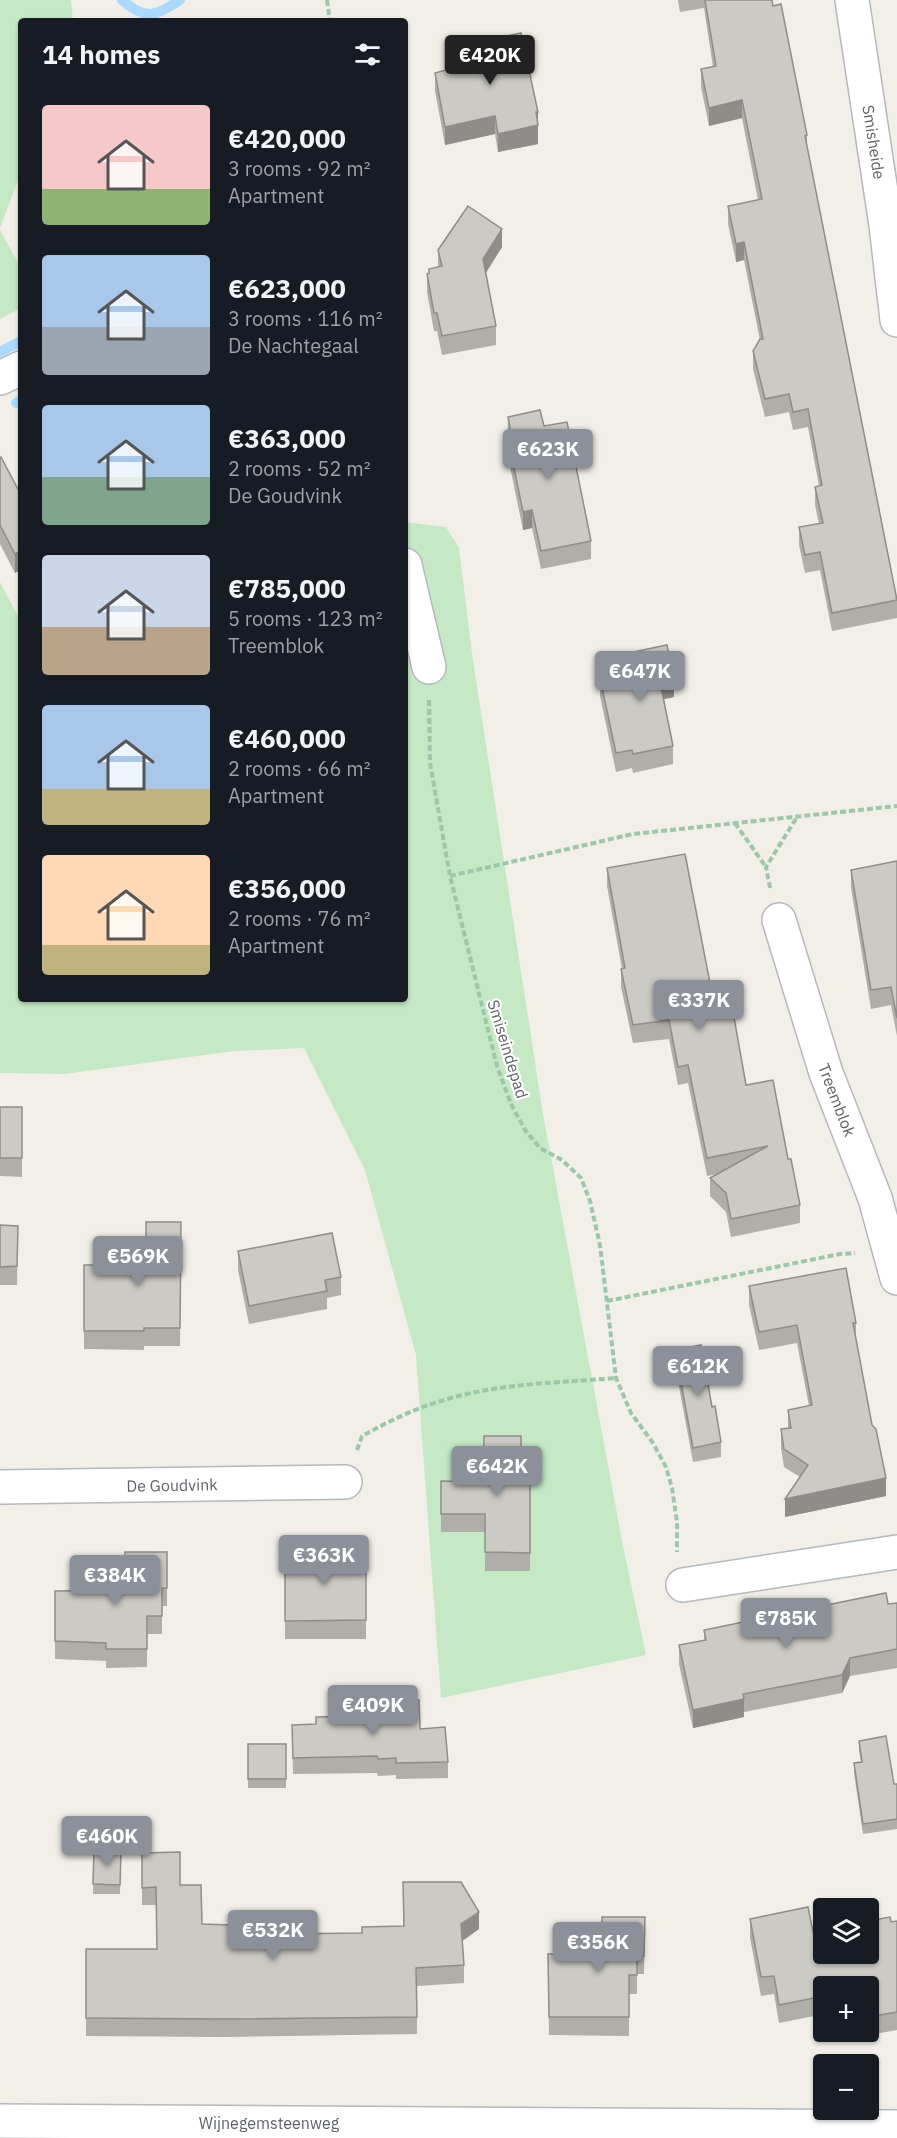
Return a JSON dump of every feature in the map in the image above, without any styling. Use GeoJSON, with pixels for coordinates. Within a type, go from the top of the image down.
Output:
{"type":"FeatureCollection","features":[{"type":"Feature","properties":{"kind":"street","name":"Smisheide"},"geometry":{"type":"LineString","coordinates":[[852,0],[886,225],[897,320]]}},
{"type":"Feature","properties":{"kind":"street"},"geometry":{"type":"LineString","coordinates":[[0,378],[18,369]]}},
{"type":"Feature","properties":{"kind":"street"},"geometry":{"type":"LineString","coordinates":[[408,578],[429,667]]}},
{"type":"Feature","properties":{"kind":"street","name":"Treemblok"},"geometry":{"type":"LineString","coordinates":[[779,920],[826,1073],[875,1198],[893,1264]]}},
{"type":"Feature","properties":{"kind":"street","name":"De Goudvink"},"geometry":{"type":"LineString","coordinates":[[0,1487],[345,1482]]}},
{"type":"Feature","properties":{"kind":"street"},"geometry":{"type":"LineString","coordinates":[[683,1585],[897,1552]]}},
{"type":"Feature","properties":{"kind":"street","name":"Wijnegemsteenweg"},"geometry":{"type":"LineString","coordinates":[[0,2121],[897,2127]]}},
{"type":"Feature","properties":{"kind":"path"},"geometry":{"type":"LineString","coordinates":[[327,0],[330,18]]}},
{"type":"Feature","properties":{"kind":"path","name":"Smiseindepad"},"geometry":{"type":"LineString","coordinates":[[429,667],[430,764],[450,876],[497,1066],[511,1104],[525,1130],[540,1148],[562,1160],[581,1178],[593,1212],[600,1245],[616,1378],[631,1413],[653,1443],[666,1467],[677,1522],[676,1547],[683,1585]]}},
{"type":"Feature","properties":{"kind":"path"},"geometry":{"type":"LineString","coordinates":[[450,876],[633,834],[897,806]]}},
{"type":"Feature","properties":{"kind":"path"},"geometry":{"type":"LineString","coordinates":[[766,867],[797,816]]}},
{"type":"Feature","properties":{"kind":"path"},"geometry":{"type":"LineString","coordinates":[[735,823],[766,867],[779,920]]}},
{"type":"Feature","properties":{"kind":"path"},"geometry":{"type":"LineString","coordinates":[[607,1301],[840,1254],[893,1264]]}},
{"type":"Feature","properties":{"kind":"path"},"geometry":{"type":"LineString","coordinates":[[345,1482],[362,1436],[413,1411],[454,1397],[490,1389],[616,1378]]}},
{"type":"Feature","properties":{"kind":"green space"},"geometry":{"type":"Polygon","coordinates":[[[0,0],[71,0],[73,18],[18,18],[18,181],[0,228],[0,0]]]}},
{"type":"Feature","properties":{"kind":"green space"},"geometry":{"type":"Polygon","coordinates":[[[0,230],[18,263],[18,310],[0,319],[0,230]]]}},
{"type":"Feature","properties":{"kind":"green space"},"geometry":{"type":"Polygon","coordinates":[[[408,522],[446,527],[459,548],[472,654],[543,1114],[623,1546],[646,1655],[441,1698],[416,1355],[365,1170],[304,1048],[234,1051],[64,1074],[0,1073],[0,582],[18,616],[18,1002],[408,1002],[408,522]]]}},
{"type":"Feature","properties":{"kind":"building"},"geometry":{"type":"Polygon","coordinates":[[[705,0],[772,0],[773,6],[781,4],[897,600],[832,613],[820,552],[805,555],[799,527],[823,523],[815,487],[822,485],[808,409],[793,412],[789,394],[765,399],[753,351],[760,339],[763,339],[744,242],[736,244],[728,206],[762,199],[742,100],[709,108],[701,69],[716,66],[705,0]]]}},
{"type":"Feature","properties":{"kind":"building"},"geometry":{"type":"Polygon","coordinates":[[[521,33],[538,112],[536,112],[538,125],[498,134],[495,116],[445,127],[435,73],[457,67],[460,55],[469,44],[521,33]]]}},
{"type":"Feature","properties":{"kind":"building"},"geometry":{"type":"Polygon","coordinates":[[[468,206],[502,229],[483,259],[496,326],[442,336],[437,313],[434,313],[427,274],[429,269],[442,266],[438,250],[468,206]]]}},
{"type":"Feature","properties":{"kind":"building"},"geometry":{"type":"Polygon","coordinates":[[[540,410],[544,426],[567,422],[591,541],[541,551],[532,510],[523,512],[507,433],[511,433],[508,417],[540,410]]]}},
{"type":"Feature","properties":{"kind":"building"},"geometry":{"type":"Polygon","coordinates":[[[0,458],[18,489],[18,552],[15,554],[0,525],[0,458]]]}},
{"type":"Feature","properties":{"kind":"building"},"geometry":{"type":"Polygon","coordinates":[[[667,645],[674,679],[660,682],[673,746],[633,754],[632,750],[616,753],[600,678],[619,674],[618,667],[635,664],[633,652],[667,645]]]}},
{"type":"Feature","properties":{"kind":"building"},"geometry":{"type":"Polygon","coordinates":[[[685,854],[715,1009],[732,1006],[746,1085],[773,1080],[788,1159],[791,1159],[800,1205],[731,1219],[726,1193],[710,1178],[768,1146],[707,1158],[688,1065],[678,1067],[669,1020],[633,1025],[621,969],[625,968],[607,868],[685,854]]]}},
{"type":"Feature","properties":{"kind":"building"},"geometry":{"type":"Polygon","coordinates":[[[897,861],[897,1018],[891,987],[871,990],[851,870],[897,861]]]}},
{"type":"Feature","properties":{"kind":"building"},"geometry":{"type":"Polygon","coordinates":[[[0,1107],[22,1107],[22,1158],[0,1158],[0,1107]]]}},
{"type":"Feature","properties":{"kind":"building"},"geometry":{"type":"Polygon","coordinates":[[[146,1222],[181,1222],[180,1328],[144,1328],[144,1331],[84,1331],[84,1265],[146,1265],[146,1222]]]}},
{"type":"Feature","properties":{"kind":"building"},"geometry":{"type":"Polygon","coordinates":[[[0,1225],[18,1226],[17,1266],[0,1267],[0,1225]]]}},
{"type":"Feature","properties":{"kind":"building"},"geometry":{"type":"Polygon","coordinates":[[[332,1233],[341,1277],[325,1280],[327,1291],[249,1306],[238,1251],[332,1233]]]}},
{"type":"Feature","properties":{"kind":"building"},"geometry":{"type":"Polygon","coordinates":[[[846,1268],[856,1323],[853,1323],[872,1425],[876,1429],[886,1478],[785,1499],[808,1465],[784,1449],[781,1429],[791,1428],[788,1410],[812,1405],[797,1325],[759,1332],[749,1286],[846,1268]]]}},
{"type":"Feature","properties":{"kind":"building"},"geometry":{"type":"Polygon","coordinates":[[[701,1345],[721,1442],[693,1448],[675,1350],[701,1345]]]}},
{"type":"Feature","properties":{"kind":"building"},"geometry":{"type":"Polygon","coordinates":[[[484,1436],[521,1436],[521,1467],[530,1467],[530,1553],[485,1552],[485,1514],[441,1514],[441,1481],[483,1482],[484,1436]]]}},
{"type":"Feature","properties":{"kind":"building"},"geometry":{"type":"Polygon","coordinates":[[[285,1548],[324,1548],[323,1557],[366,1557],[366,1620],[285,1621],[285,1548]]]}},
{"type":"Feature","properties":{"kind":"building"},"geometry":{"type":"Polygon","coordinates":[[[125,1552],[167,1552],[167,1588],[162,1588],[162,1616],[147,1616],[147,1649],[106,1649],[106,1643],[55,1641],[55,1591],[126,1590],[125,1552]]]}},
{"type":"Feature","properties":{"kind":"building"},"geometry":{"type":"Polygon","coordinates":[[[886,1593],[888,1604],[897,1603],[897,1649],[850,1658],[842,1675],[743,1694],[744,1699],[693,1710],[679,1645],[706,1640],[704,1630],[886,1593]]]}},
{"type":"Feature","properties":{"kind":"building"},"geometry":{"type":"Polygon","coordinates":[[[419,1700],[420,1729],[445,1727],[448,1762],[396,1763],[396,1758],[378,1759],[377,1756],[293,1758],[292,1725],[316,1724],[316,1717],[378,1716],[378,1701],[419,1700]]]}},
{"type":"Feature","properties":{"kind":"building"},"geometry":{"type":"Polygon","coordinates":[[[886,1736],[894,1784],[897,1784],[897,1819],[863,1824],[854,1763],[862,1762],[859,1741],[886,1736]]]}},
{"type":"Feature","properties":{"kind":"building"},"geometry":{"type":"Polygon","coordinates":[[[248,1744],[286,1744],[286,1779],[248,1779],[248,1744]]]}},
{"type":"Feature","properties":{"kind":"building"},"geometry":{"type":"Polygon","coordinates":[[[94,1849],[121,1849],[120,1885],[93,1884],[94,1849]]]}},
{"type":"Feature","properties":{"kind":"building"},"geometry":{"type":"Polygon","coordinates":[[[180,1852],[180,1885],[201,1885],[202,1924],[268,1926],[268,1934],[362,1933],[362,1927],[404,1926],[403,1882],[461,1882],[479,1912],[461,1924],[464,1965],[416,1968],[417,2017],[86,2018],[86,1949],[157,1949],[156,1887],[142,1888],[142,1853],[180,1852]]]}},
{"type":"Feature","properties":{"kind":"building"},"geometry":{"type":"Polygon","coordinates":[[[808,1907],[813,1932],[813,1964],[879,1964],[879,1919],[890,1917],[891,1922],[897,1921],[897,2012],[879,2015],[879,1976],[813,1976],[813,1998],[779,2005],[774,1976],[761,1977],[750,1919],[808,1907]]]}},
{"type":"Feature","properties":{"kind":"building"},"geometry":{"type":"Polygon","coordinates":[[[602,1917],[645,1917],[644,1956],[637,1956],[637,1975],[629,1975],[629,2017],[549,2017],[548,1954],[602,1954],[602,1917]]]}},
{"type":"Feature","properties":{"kind":"waterway"},"geometry":{"type":"LineString","coordinates":[[122,0],[138,11],[151,14],[164,10],[180,0]]}},
{"type":"Feature","properties":{"kind":"waterway"},"geometry":{"type":"LineString","coordinates":[[0,352],[18,343]]}}]}
